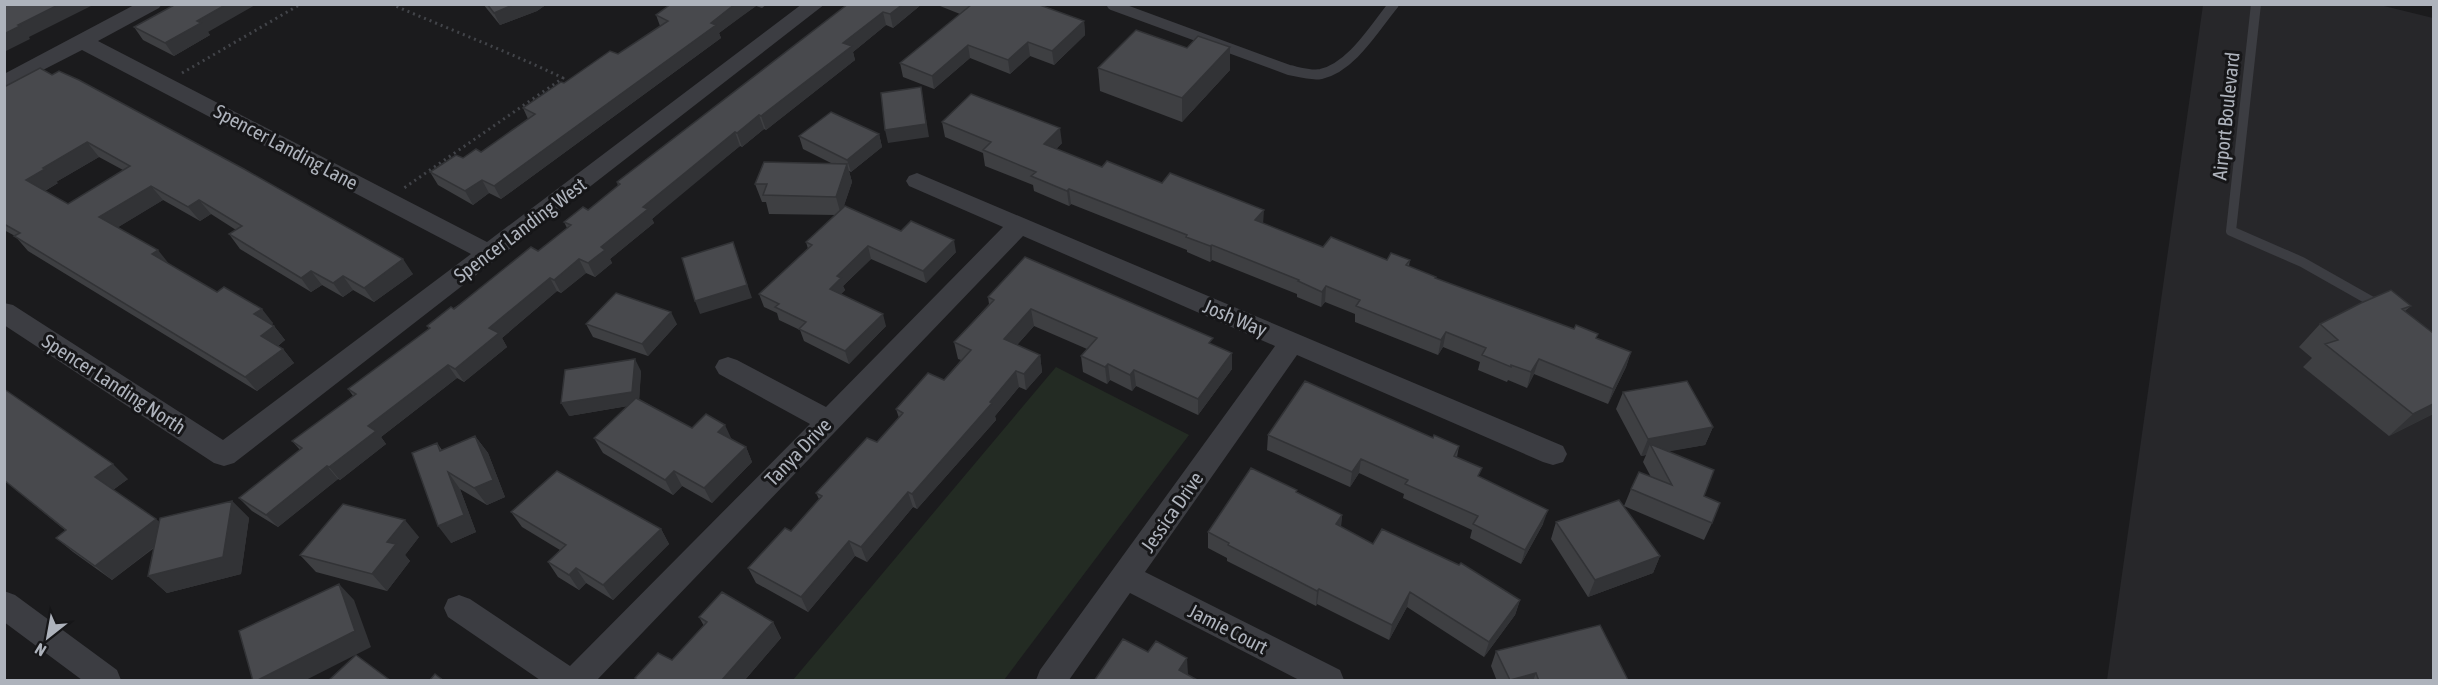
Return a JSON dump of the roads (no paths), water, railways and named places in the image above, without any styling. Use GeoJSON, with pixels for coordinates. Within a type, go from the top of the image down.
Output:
{"type":"FeatureCollection","features":[{"type":"Feature","properties":{"kind":"street"},"geometry":{"type":"LineString","coordinates":[[4,83],[152,4]]}},
{"type":"Feature","properties":{"kind":"street","name":"Spencer Landing West"},"geometry":{"type":"LineString","coordinates":[[224,455],[816,4]]}},
{"type":"Feature","properties":{"kind":"street","name":"Spencer Landing Lane"},"geometry":{"type":"LineString","coordinates":[[83,42],[489,253]]}},
{"type":"Feature","properties":{"kind":"street","name":"Josh Way"},"geometry":{"type":"LineString","coordinates":[[917,181],[1553,454]]}},
{"type":"Feature","properties":{"kind":"street","name":"Tanya Drive"},"geometry":{"type":"LineString","coordinates":[[577,681],[1020,225]]}},
{"type":"Feature","properties":{"kind":"street","name":"Spencer Landing North"},"geometry":{"type":"LineString","coordinates":[[4,312],[224,455]]}},
{"type":"Feature","properties":{"kind":"street","name":"Jessica Drive"},"geometry":{"type":"LineString","coordinates":[[1051,681],[1292,342]]}},
{"type":"Feature","properties":{"kind":"street"},"geometry":{"type":"LineString","coordinates":[[728,367],[828,421]]}},
{"type":"Feature","properties":{"kind":"street","name":"Jamie Court"},"geometry":{"type":"LineString","coordinates":[[1126,577],[1329,681]]}},
{"type":"Feature","properties":{"kind":"street"},"geometry":{"type":"LineString","coordinates":[[4,604],[106,681]]}},
{"type":"Feature","properties":{"kind":"street"},"geometry":{"type":"LineString","coordinates":[[459,608],[565,681]]}},
{"type":"Feature","properties":{"kind":"lane"},"geometry":{"type":"LineString","coordinates":[[1112,5],[1289,70],[1321,75],[1335,69],[1346,60],[1394,4]]}},
{"type":"Feature","properties":{"kind":"lane","name":"Airport Boulevard"},"geometry":{"type":"LineString","coordinates":[[2256,4],[2231,231],[2302,262],[2383,308]]}}]}
